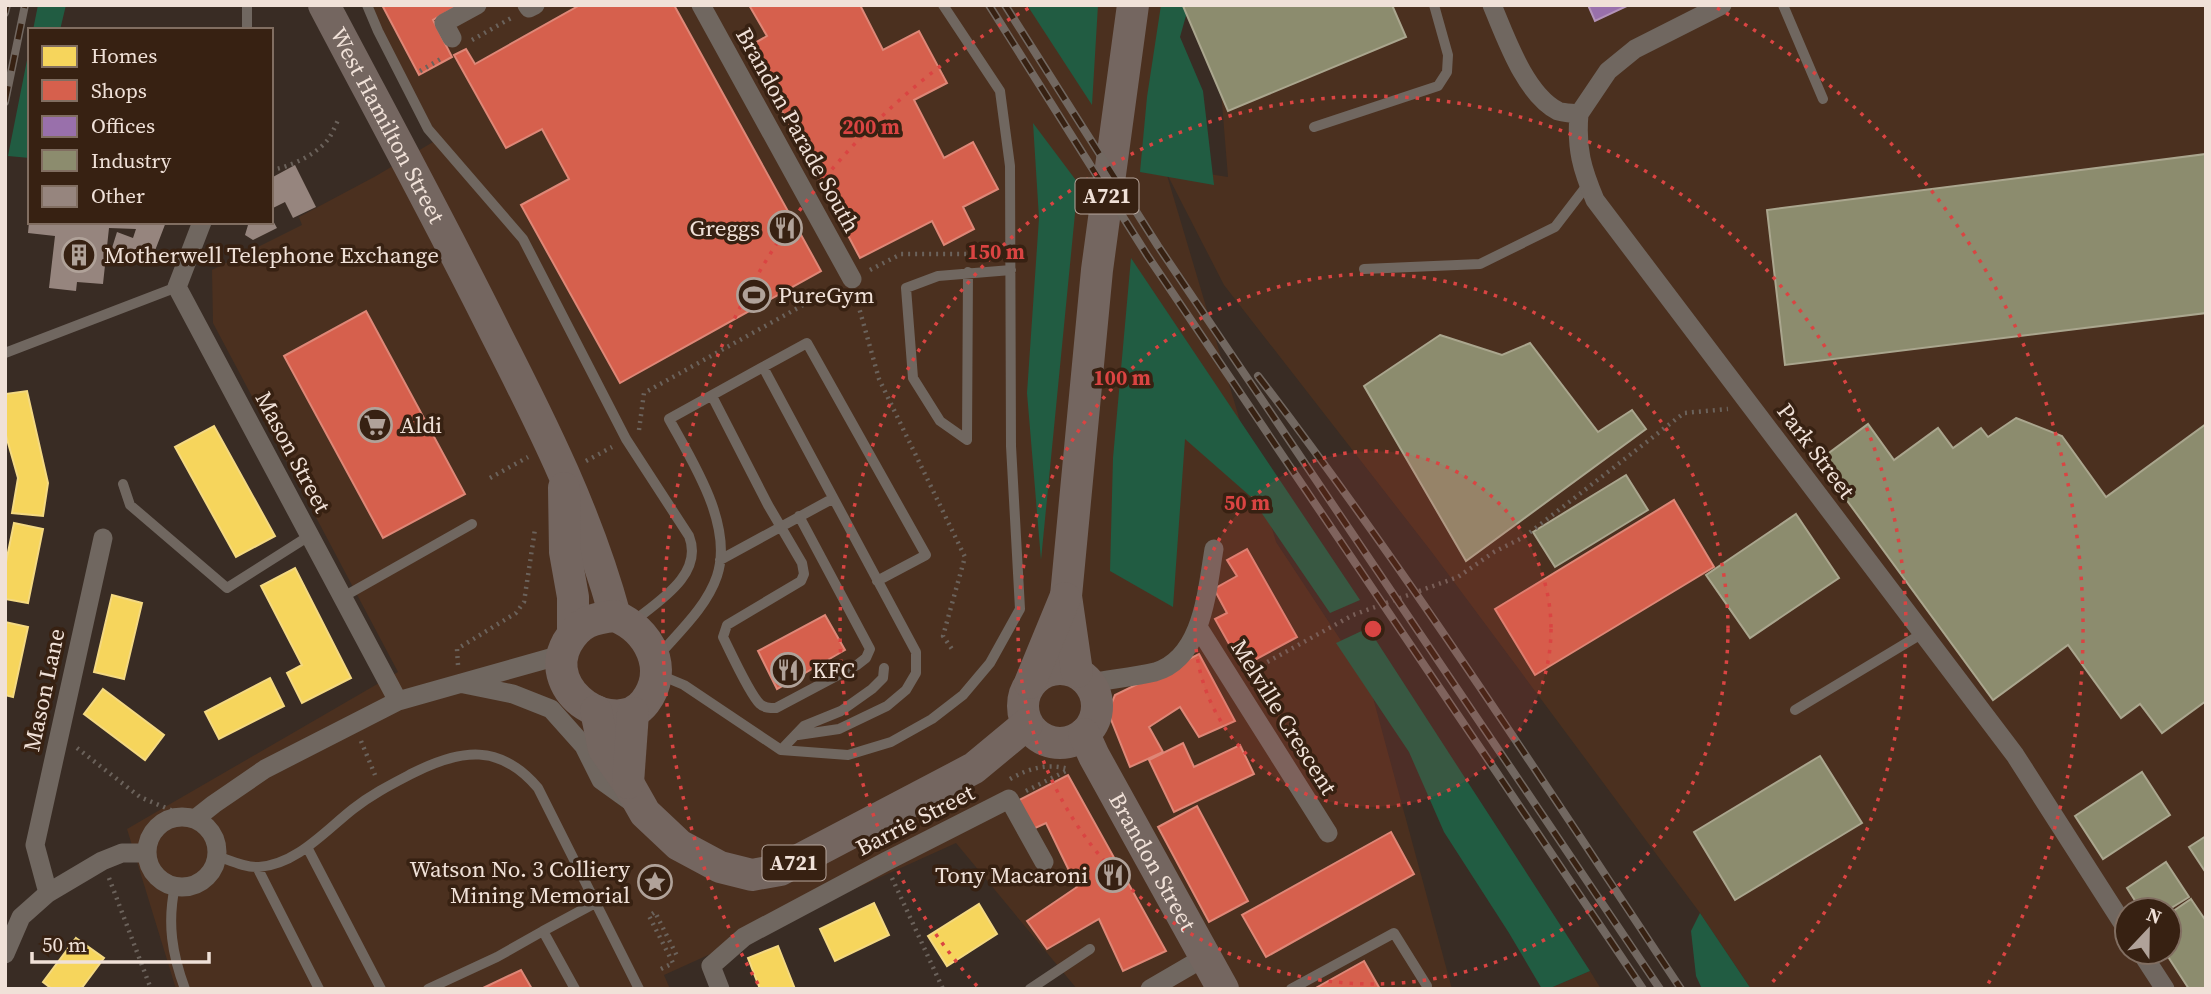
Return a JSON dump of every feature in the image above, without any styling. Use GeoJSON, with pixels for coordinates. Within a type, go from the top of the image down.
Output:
{"type":"FeatureCollection","features":[{"type":"Feature","properties":{"kind":"main road","name":"West Hamilton Street"},"geometry":{"type":"LineString","coordinates":[[324,5],[548,435],[623,620]]}},
{"type":"Feature","properties":{"kind":"main road","name":"A721"},"geometry":{"type":"LineString","coordinates":[[596,711],[604,748],[645,813],[679,845],[720,867],[752,875],[780,870],[974,768],[1027,724],[1023,712],[1024,695],[1066,596],[1097,271],[1133,5]]}},
{"type":"Feature","properties":{"kind":"main road","name":"West Hamilton Street"},"geometry":{"type":"LineString","coordinates":[[564,473],[565,552],[573,597],[567,644]]}},
{"type":"Feature","properties":{"kind":"main road","name":"A721"},"geometry":{"type":"LineString","coordinates":[[1066,596],[1084,678],[1096,694],[1097,707],[1082,753]]}},
{"type":"Feature","properties":{"kind":"main road"},"geometry":{"type":"LineString","coordinates":[[593,618],[623,620],[653,650],[655,667],[652,691],[644,704],[633,713],[615,716],[596,711],[573,696],[562,672],[567,644],[593,618]]}},
{"type":"Feature","properties":{"kind":"main road"},"geometry":{"type":"LineString","coordinates":[[1030,683],[1041,673],[1054,669],[1084,678]]}},
{"type":"Feature","properties":{"kind":"main road"},"geometry":{"type":"LineString","coordinates":[[628,783],[633,713]]}},
{"type":"Feature","properties":{"kind":"main road"},"geometry":{"type":"LineString","coordinates":[[1027,724],[1049,741],[1073,741],[1082,753]]}},
{"type":"Feature","properties":{"kind":"main road","name":"Brandon Street"},"geometry":{"type":"LineString","coordinates":[[1082,753],[1223,989]]}},
{"type":"Feature","properties":{"kind":"street"},"geometry":{"type":"LineString","coordinates":[[458,44],[444,23],[477,5]]}},
{"type":"Feature","properties":{"kind":"street"},"geometry":{"type":"LineString","coordinates":[[522,10],[535,5]]}},
{"type":"Feature","properties":{"kind":"street","name":"Brandon Parade South"},"geometry":{"type":"LineString","coordinates":[[701,5],[852,279]]}},
{"type":"Feature","properties":{"kind":"street"},"geometry":{"type":"LineString","coordinates":[[1492,5],[1519,67],[1536,92],[1558,111],[1579,114],[1608,71],[1635,49],[1722,5]]}},
{"type":"Feature","properties":{"kind":"street","name":"Park Street"},"geometry":{"type":"LineString","coordinates":[[1579,114],[1577,140],[1583,171],[1595,200],[2015,754],[2113,908]]}},
{"type":"Feature","properties":{"kind":"street"},"geometry":{"type":"LineString","coordinates":[[177,287],[201,224]]}},
{"type":"Feature","properties":{"kind":"street","name":"Mason Street"},"geometry":{"type":"LineString","coordinates":[[177,287],[398,701]]}},
{"type":"Feature","properties":{"kind":"street","name":"Mason Lane"},"geometry":{"type":"LineString","coordinates":[[48,893],[36,845],[103,538]]}},
{"type":"Feature","properties":{"kind":"street"},"geometry":{"type":"LineString","coordinates":[[1084,678],[1158,671],[1176,659],[1194,638],[1203,614],[1214,549]]}},
{"type":"Feature","properties":{"kind":"street","name":"Melville Crescent"},"geometry":{"type":"LineString","coordinates":[[1198,627],[1328,833]]}},
{"type":"Feature","properties":{"kind":"street"},"geometry":{"type":"LineString","coordinates":[[195,819],[265,769],[398,701],[460,683],[567,644]]}},
{"type":"Feature","properties":{"kind":"street"},"geometry":{"type":"LineString","coordinates":[[460,683],[513,694],[551,709],[584,746],[601,780],[645,813]]}},
{"type":"Feature","properties":{"kind":"street","name":"Barrie Street"},"geometry":{"type":"LineString","coordinates":[[720,989],[711,966],[744,937],[1009,799],[1044,862]]}},
{"type":"Feature","properties":{"kind":"street"},"geometry":{"type":"LineString","coordinates":[[184,817],[205,825],[217,845],[214,867],[198,884],[187,887],[164,883],[149,865],[147,853],[153,832],[162,824],[184,817]]}},
{"type":"Feature","properties":{"kind":"street"},"geometry":{"type":"LineString","coordinates":[[7,948],[21,917],[48,893],[102,861],[122,853],[147,853]]}},
{"type":"Feature","properties":{"kind":"street"},"geometry":{"type":"LineString","coordinates":[[1150,989],[1205,957]]}},
{"type":"Feature","properties":{"kind":"street"},"geometry":{"type":"LineString","coordinates":[[2150,966],[2165,989]]}},
{"type":"Feature","properties":{"kind":"lane"},"geometry":{"type":"LineString","coordinates":[[367,5],[428,129],[523,239],[626,439],[694,547],[692,559],[682,579],[668,593],[623,620]]}},
{"type":"Feature","properties":{"kind":"lane"},"geometry":{"type":"LineString","coordinates":[[877,581],[926,555],[807,343],[669,419],[706,487],[719,528],[720,560],[717,576],[692,619],[655,667],[781,750],[848,755],[891,742],[932,719],[963,695],[990,663],[1020,609],[1010,446],[1010,166],[1000,91],[943,5]]}},
{"type":"Feature","properties":{"kind":"lane"},"geometry":{"type":"LineString","coordinates":[[1314,127],[1438,86],[1447,72],[1448,55],[1434,5]]}},
{"type":"Feature","properties":{"kind":"lane"},"geometry":{"type":"LineString","coordinates":[[1783,5],[1823,99]]}},
{"type":"Feature","properties":{"kind":"lane"},"geometry":{"type":"LineString","coordinates":[[247,7],[247,28]]}},
{"type":"Feature","properties":{"kind":"lane"},"geometry":{"type":"LineString","coordinates":[[1364,268],[1480,264],[1555,227],[1588,184]]}},
{"type":"Feature","properties":{"kind":"lane"},"geometry":{"type":"LineString","coordinates":[[968,272],[967,440],[940,421],[913,379],[906,288],[938,276],[1011,264]]}},
{"type":"Feature","properties":{"kind":"lane"},"geometry":{"type":"LineString","coordinates":[[5,353],[177,287]]}},
{"type":"Feature","properties":{"kind":"lane"},"geometry":{"type":"LineString","coordinates":[[762,367],[916,652],[916,673],[906,690],[887,706],[839,729],[798,735]]}},
{"type":"Feature","properties":{"kind":"lane"},"geometry":{"type":"LineString","coordinates":[[712,396],[768,505],[802,563],[804,574],[801,581],[727,625],[723,637],[760,704],[769,708],[776,708],[857,665],[870,649],[799,516]]}},
{"type":"Feature","properties":{"kind":"lane"},"geometry":{"type":"LineString","coordinates":[[123,484],[130,505],[227,588],[309,536]]}},
{"type":"Feature","properties":{"kind":"lane"},"geometry":{"type":"LineString","coordinates":[[720,560],[832,499]]}},
{"type":"Feature","properties":{"kind":"lane"},"geometry":{"type":"LineString","coordinates":[[343,597],[472,524]]}},
{"type":"Feature","properties":{"kind":"lane"},"geometry":{"type":"LineString","coordinates":[[1796,710],[1923,633]]}},
{"type":"Feature","properties":{"kind":"lane"},"geometry":{"type":"LineString","coordinates":[[781,750],[804,726],[841,710],[872,689],[883,678],[884,668]]}},
{"type":"Feature","properties":{"kind":"lane"},"geometry":{"type":"LineString","coordinates":[[217,856],[257,867],[284,860],[307,847],[380,789],[439,760],[459,755],[494,756],[526,774],[538,788],[639,989]]}},
{"type":"Feature","properties":{"kind":"lane"},"geometry":{"type":"LineString","coordinates":[[307,847],[381,989]]}},
{"type":"Feature","properties":{"kind":"lane"},"geometry":{"type":"LineString","coordinates":[[257,867],[319,989]]}},
{"type":"Feature","properties":{"kind":"lane"},"geometry":{"type":"LineString","coordinates":[[175,887],[170,910],[172,942],[185,989]]}},
{"type":"Feature","properties":{"kind":"lane"},"geometry":{"type":"LineString","coordinates":[[428,989],[497,957],[597,902]]}},
{"type":"Feature","properties":{"kind":"lane"},"geometry":{"type":"LineString","coordinates":[[543,931],[575,989]]}},
{"type":"Feature","properties":{"kind":"lane"},"geometry":{"type":"LineString","coordinates":[[1291,989],[1394,933],[1427,986]]}},
{"type":"Feature","properties":{"kind":"lane"},"geometry":{"type":"LineString","coordinates":[[1030,989],[1090,949]]}},
{"type":"Feature","properties":{"kind":"path"},"geometry":{"type":"LineString","coordinates":[[420,71],[458,44],[522,10]]}},
{"type":"Feature","properties":{"kind":"path"},"geometry":{"type":"LineString","coordinates":[[273,170],[312,153],[328,139],[339,118]]}},
{"type":"Feature","properties":{"kind":"path"},"geometry":{"type":"LineString","coordinates":[[564,473],[639,431],[644,393],[901,254],[988,253],[1011,264]]}},
{"type":"Feature","properties":{"kind":"path"},"geometry":{"type":"LineString","coordinates":[[852,279],[879,379],[965,557],[943,636],[954,652]]}},
{"type":"Feature","properties":{"kind":"path"},"geometry":{"type":"LineString","coordinates":[[1233,681],[1353,615],[1458,577],[1494,552],[1524,537],[1684,413],[1753,407]]}},
{"type":"Feature","properties":{"kind":"path"},"geometry":{"type":"LineString","coordinates":[[490,478],[527,458],[548,435]]}},
{"type":"Feature","properties":{"kind":"path"},"geometry":{"type":"LineString","coordinates":[[460,683],[457,649],[516,612],[524,602],[536,522]]}},
{"type":"Feature","properties":{"kind":"path"},"geometry":{"type":"LineString","coordinates":[[354,724],[380,789]]}},
{"type":"Feature","properties":{"kind":"path"},"geometry":{"type":"LineString","coordinates":[[60,735],[141,797],[195,819]]}},
{"type":"Feature","properties":{"kind":"path"},"geometry":{"type":"LineString","coordinates":[[1016,776],[1035,767],[1054,765],[1082,753]]}},
{"type":"Feature","properties":{"kind":"path"},"geometry":{"type":"LineString","coordinates":[[1009,799],[1082,753]]}},
{"type":"Feature","properties":{"kind":"path"},"geometry":{"type":"LineString","coordinates":[[102,861],[151,989]]}},
{"type":"Feature","properties":{"kind":"path"},"geometry":{"type":"LineString","coordinates":[[885,862],[943,989]]}},
{"type":"Feature","properties":{"kind":"path"},"geometry":{"type":"LineString","coordinates":[[661,969],[673,963],[649,916],[655,912],[678,958]]}},
{"type":"Feature","properties":{"kind":"shaded area"},"geometry":{"type":"Polygon","coordinates":[[[369,5],[1183,5],[1164,167],[1228,177],[1214,5],[2206,5],[2206,989],[1751,989],[1700,913],[1431,551],[1224,285],[1166,172],[1276,542],[1369,683],[1452,989],[1077,989],[956,843],[664,975],[670,989],[176,989],[127,829],[398,672],[213,323],[212,270],[302,225],[299,217],[438,139],[369,5]]]}},
{"type":"Feature","properties":{"kind":"shaded area"},"geometry":{"type":"Polygon","coordinates":[[[1590,971],[1601,989],[1548,989],[1590,971]]]}},
{"type":"Feature","properties":{"kind":"green space"},"geometry":{"type":"Polygon","coordinates":[[[38,5],[66,5],[60,28],[33,28],[38,5]]]}},
{"type":"Feature","properties":{"kind":"green space"},"geometry":{"type":"Polygon","coordinates":[[[1027,5],[1098,5],[1092,105],[1027,5]]]}},
{"type":"Feature","properties":{"kind":"green space"},"geometry":{"type":"Polygon","coordinates":[[[1161,5],[1189,5],[1180,37],[1203,91],[1214,185],[1140,172],[1147,97],[1161,5]]]}},
{"type":"Feature","properties":{"kind":"green space"},"geometry":{"type":"Polygon","coordinates":[[[28,55],[28,158],[8,156],[28,55]]]}},
{"type":"Feature","properties":{"kind":"green space"},"geometry":{"type":"Polygon","coordinates":[[[1033,123],[1078,183],[1041,560],[1027,393],[1039,218],[1033,123]]]}},
{"type":"Feature","properties":{"kind":"green space"},"geometry":{"type":"Polygon","coordinates":[[[1131,258],[1360,600],[1330,613],[1250,496],[1185,439],[1173,607],[1110,571],[1113,458],[1131,258]]]}},
{"type":"Feature","properties":{"kind":"green space"},"geometry":{"type":"Polygon","coordinates":[[[1368,628],[1590,971],[1548,989],[1542,989],[1444,832],[1409,752],[1336,643],[1368,628]]]}},
{"type":"Feature","properties":{"kind":"green space"},"geometry":{"type":"Polygon","coordinates":[[[1700,913],[1751,989],[1702,989],[1696,976],[1691,931],[1700,913]]]}},
{"type":"Feature","properties":{"kind":"building: Homes"},"geometry":{"type":"Polygon","coordinates":[[[27,391],[48,483],[43,516],[12,513],[18,478],[5,432],[5,394],[27,391]]]}},
{"type":"Feature","properties":{"kind":"building: Homes"},"geometry":{"type":"Polygon","coordinates":[[[214,426],[275,536],[236,557],[175,447],[214,426]]]}},
{"type":"Feature","properties":{"kind":"building: Homes"},"geometry":{"type":"Polygon","coordinates":[[[14,523],[43,529],[28,603],[5,599],[5,567],[14,523]]]}},
{"type":"Feature","properties":{"kind":"building: Homes"},"geometry":{"type":"Polygon","coordinates":[[[295,568],[351,678],[302,703],[287,673],[302,665],[261,586],[295,568]]]}},
{"type":"Feature","properties":{"kind":"building: Homes"},"geometry":{"type":"Polygon","coordinates":[[[112,595],[142,603],[124,679],[94,672],[112,595]]]}},
{"type":"Feature","properties":{"kind":"building: Homes"},"geometry":{"type":"Polygon","coordinates":[[[5,622],[28,627],[13,697],[5,695],[5,622]]]}},
{"type":"Feature","properties":{"kind":"building: Homes"},"geometry":{"type":"Polygon","coordinates":[[[270,678],[284,706],[219,739],[205,712],[270,678]]]}},
{"type":"Feature","properties":{"kind":"building: Homes"},"geometry":{"type":"Polygon","coordinates":[[[103,689],[164,735],[145,760],[84,714],[103,689]]]}},
{"type":"Feature","properties":{"kind":"building: Homes"},"geometry":{"type":"Polygon","coordinates":[[[874,903],[889,935],[835,961],[820,929],[874,903]]]}},
{"type":"Feature","properties":{"kind":"building: Homes"},"geometry":{"type":"Polygon","coordinates":[[[979,904],[997,934],[947,966],[928,936],[979,904]]]}},
{"type":"Feature","properties":{"kind":"building: Homes"},"geometry":{"type":"Polygon","coordinates":[[[76,938],[104,958],[81,989],[52,989],[43,982],[76,938]]]}},
{"type":"Feature","properties":{"kind":"building: Homes"},"geometry":{"type":"Polygon","coordinates":[[[778,946],[795,989],[760,989],[748,958],[778,946]]]}},
{"type":"Feature","properties":{"kind":"building: Shops"},"geometry":{"type":"Polygon","coordinates":[[[382,5],[459,5],[433,20],[452,57],[419,75],[382,5]]]}},
{"type":"Feature","properties":{"kind":"building: Shops"},"geometry":{"type":"Polygon","coordinates":[[[580,5],[674,5],[821,271],[620,383],[521,205],[569,179],[542,129],[506,148],[454,55],[466,49],[475,64],[580,5]]]}},
{"type":"Feature","properties":{"kind":"building: Shops"},"geometry":{"type":"Polygon","coordinates":[[[749,5],[860,5],[883,50],[919,31],[947,83],[914,100],[944,158],[973,142],[998,189],[963,207],[974,229],[944,245],[932,221],[860,258],[748,47],[767,36],[749,5]]]}},
{"type":"Feature","properties":{"kind":"building: Shops","name":"Aldi"},"geometry":{"type":"Polygon","coordinates":[[[366,311],[465,494],[383,538],[284,356],[366,311]]]}},
{"type":"Feature","properties":{"kind":"building: Shops"},"geometry":{"type":"Polygon","coordinates":[[[1674,500],[1714,567],[1535,675],[1495,609],[1674,500]]]}},
{"type":"Feature","properties":{"kind":"building: Shops"},"geometry":{"type":"Polygon","coordinates":[[[1247,549],[1297,637],[1242,667],[1215,619],[1227,613],[1214,589],[1237,576],[1227,560],[1247,549]]]}},
{"type":"Feature","properties":{"kind":"building: Shops","name":"KFC"},"geometry":{"type":"Polygon","coordinates":[[[825,615],[845,650],[777,689],[758,651],[825,615]]]}},
{"type":"Feature","properties":{"kind":"building: Shops"},"geometry":{"type":"Polygon","coordinates":[[[1199,654],[1235,721],[1199,737],[1180,707],[1149,727],[1163,752],[1130,767],[1108,712],[1115,695],[1199,654]]]}},
{"type":"Feature","properties":{"kind":"building: Shops"},"geometry":{"type":"Polygon","coordinates":[[[1183,743],[1194,767],[1240,745],[1254,774],[1174,812],[1149,760],[1183,743]]]}},
{"type":"Feature","properties":{"kind":"building: Shops"},"geometry":{"type":"Polygon","coordinates":[[[1068,775],[1166,951],[1123,971],[1099,919],[1047,949],[1027,921],[1077,887],[1046,823],[1033,829],[1017,801],[1068,775]]]}},
{"type":"Feature","properties":{"kind":"building: Shops"},"geometry":{"type":"Polygon","coordinates":[[[1197,806],[1248,901],[1209,922],[1158,827],[1197,806]]]}},
{"type":"Feature","properties":{"kind":"building: Shops"},"geometry":{"type":"Polygon","coordinates":[[[1391,832],[1414,874],[1266,957],[1242,915],[1391,832]]]}},
{"type":"Feature","properties":{"kind":"building: Shops"},"geometry":{"type":"Polygon","coordinates":[[[1364,961],[1380,989],[1314,989],[1364,961]]]}},
{"type":"Feature","properties":{"kind":"building: Shops"},"geometry":{"type":"Polygon","coordinates":[[[521,970],[532,989],[481,989],[521,970]]]}},
{"type":"Feature","properties":{"kind":"building: Offices"},"geometry":{"type":"Polygon","coordinates":[[[1588,5],[1626,5],[1627,6],[1595,21],[1588,5]]]}},
{"type":"Feature","properties":{"kind":"building: Industry"},"geometry":{"type":"Polygon","coordinates":[[[1392,5],[1406,37],[1228,111],[1183,6],[1392,5]]]}},
{"type":"Feature","properties":{"kind":"building: Industry"},"geometry":{"type":"Polygon","coordinates":[[[2206,154],[2206,313],[1785,365],[1767,210],[2206,154]]]}},
{"type":"Feature","properties":{"kind":"building: Industry"},"geometry":{"type":"Polygon","coordinates":[[[1440,335],[1502,355],[1530,343],[1598,432],[1632,410],[1646,429],[1466,561],[1364,386],[1440,335]]]}},
{"type":"Feature","properties":{"kind":"building: Industry"},"geometry":{"type":"Polygon","coordinates":[[[2016,418],[2062,436],[2106,497],[2206,424],[2206,701],[2162,733],[2140,704],[2121,718],[2068,645],[1993,700],[1818,461],[1868,424],[1894,460],[1938,428],[1953,448],[1981,428],[1988,437],[2016,418]]]}},
{"type":"Feature","properties":{"kind":"building: Industry"},"geometry":{"type":"Polygon","coordinates":[[[1626,475],[1648,510],[1555,567],[1533,532],[1626,475]]]}},
{"type":"Feature","properties":{"kind":"building: Industry"},"geometry":{"type":"Polygon","coordinates":[[[1796,514],[1839,578],[1750,638],[1706,575],[1796,514]]]}},
{"type":"Feature","properties":{"kind":"building: Industry"},"geometry":{"type":"Polygon","coordinates":[[[1820,756],[1862,823],[1735,900],[1694,832],[1820,756]]]}},
{"type":"Feature","properties":{"kind":"building: Industry"},"geometry":{"type":"Polygon","coordinates":[[[2142,772],[2170,815],[2103,859],[2075,816],[2142,772]]]}},
{"type":"Feature","properties":{"kind":"building: Industry"},"geometry":{"type":"Polygon","coordinates":[[[2206,836],[2206,873],[2189,847],[2206,836]]]}},
{"type":"Feature","properties":{"kind":"building: Industry"},"geometry":{"type":"Polygon","coordinates":[[[2166,862],[2189,897],[2183,901],[2183,896],[2132,896],[2127,888],[2166,862]]]}},
{"type":"Feature","properties":{"kind":"building: Industry"},"geometry":{"type":"Polygon","coordinates":[[[2191,899],[2206,921],[2206,989],[2189,989],[2174,966],[2183,966],[2183,904],[2191,899]]]}},
{"type":"Feature","properties":{"kind":"building: Other"},"geometry":{"type":"Polygon","coordinates":[[[295,165],[316,207],[293,218],[285,202],[273,208],[273,177],[295,165]]]}},
{"type":"Feature","properties":{"kind":"building: Other"},"geometry":{"type":"Polygon","coordinates":[[[273,221],[277,228],[253,240],[245,235],[246,224],[273,224],[273,221]]]}},
{"type":"Feature","properties":{"kind":"building: Other","name":"Motherwell Telephone Exchange"},"geometry":{"type":"Polygon","coordinates":[[[29,224],[165,224],[151,261],[112,248],[117,232],[133,238],[136,229],[109,228],[103,284],[77,282],[76,291],[49,288],[55,236],[28,233],[29,224]]]}},
{"type":"Feature","properties":{"kind":"railway"},"geometry":{"type":"LineString","coordinates":[[5,13],[7,5]]}},
{"type":"Feature","properties":{"kind":"railway"},"geometry":{"type":"LineString","coordinates":[[5,102],[25,5]]}},
{"type":"Feature","properties":{"kind":"railway"},"geometry":{"type":"LineString","coordinates":[[989,5],[1147,255],[1643,989]]}},
{"type":"Feature","properties":{"kind":"railway"},"geometry":{"type":"LineString","coordinates":[[1005,5],[1158,246],[1660,989]]}},
{"type":"Feature","properties":{"kind":"railway"},"geometry":{"type":"LineString","coordinates":[[1258,376],[1422,602],[1681,989]]}},
{"type":"Feature","properties":{"kind":"place","name":"Greggs"},"geometry":{"type":"Point","coordinates":[785,228]}},
{"type":"Feature","properties":{"kind":"place","name":"Motherwell Telephone Exchange"},"geometry":{"type":"Point","coordinates":[79,255]}},
{"type":"Feature","properties":{"kind":"place","name":"PureGym"},"geometry":{"type":"Point","coordinates":[754,295]}},
{"type":"Feature","properties":{"kind":"place","name":"Aldi"},"geometry":{"type":"Point","coordinates":[375,425]}},
{"type":"Feature","properties":{"kind":"place","name":"KFC"},"geometry":{"type":"Point","coordinates":[788,670]}},
{"type":"Feature","properties":{"kind":"place","name":"Tony Macaroni"},"geometry":{"type":"Point","coordinates":[1113,875]}},
{"type":"Feature","properties":{"kind":"place","name":"Watson No. 3 Colliery Mining Memorial"},"geometry":{"type":"Point","coordinates":[655,882]}}]}
